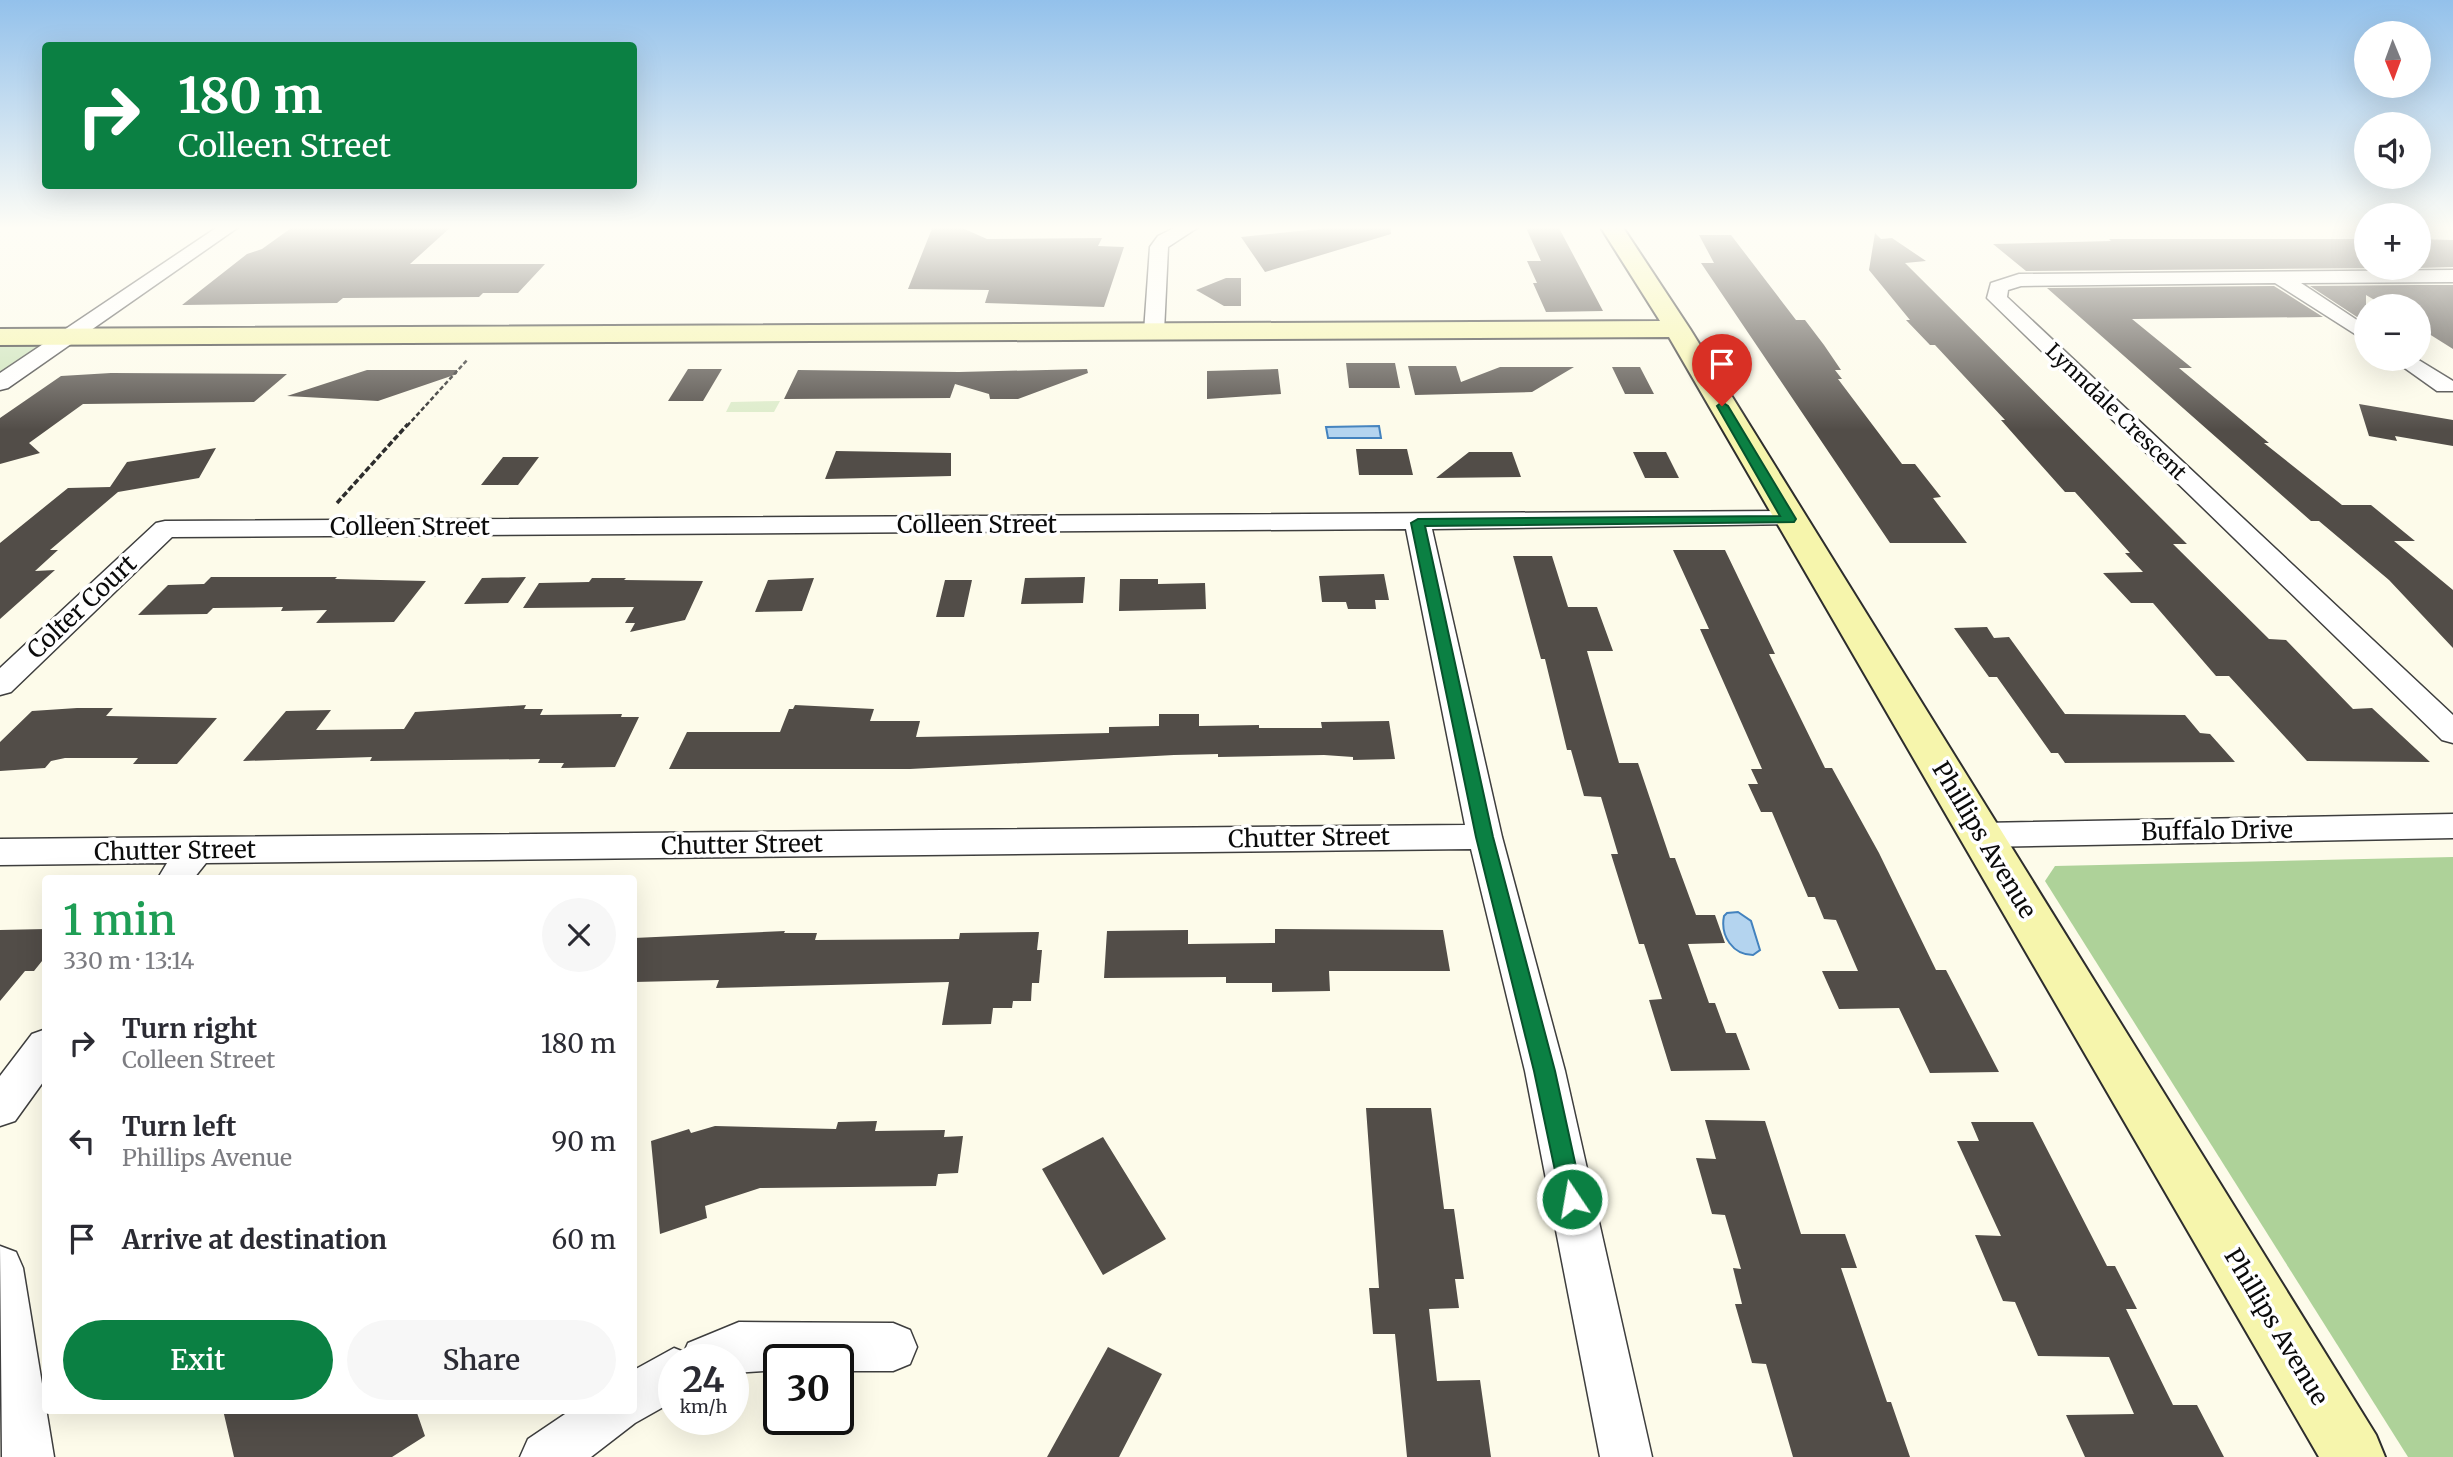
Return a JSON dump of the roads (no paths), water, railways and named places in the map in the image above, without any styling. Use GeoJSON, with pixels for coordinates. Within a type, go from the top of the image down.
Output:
{"type":"FeatureCollection","features":[{"type":"Feature","properties":{"kind":"street"},"geometry":{"type":"LineString","coordinates":[[0,383],[131,294]]}},
{"type":"Feature","properties":{"kind":"street"},"geometry":{"type":"LineString","coordinates":[[1154,332],[1156,294]]}},
{"type":"Feature","properties":{"kind":"street","name":"Phillips Avenue"},"geometry":{"type":"LineString","coordinates":[[1655,294],[2354,1457]]}},
{"type":"Feature","properties":{"kind":"street","name":"Lynndale Crescent"},"geometry":{"type":"LineString","coordinates":[[1997,294],[1997,298],[2453,733]]}},
{"type":"Feature","properties":{"kind":"street"},"geometry":{"type":"LineString","coordinates":[[2304,294],[2354,327]]}},
{"type":"Feature","properties":{"kind":"street"},"geometry":{"type":"LineString","coordinates":[[0,337],[1677,329]]}},
{"type":"Feature","properties":{"kind":"street"},"geometry":{"type":"LineString","coordinates":[[2422,371],[2445,386]]}},
{"type":"Feature","properties":{"kind":"street","name":"Colleen Street"},"geometry":{"type":"LineString","coordinates":[[165,529],[1789,519]]}},
{"type":"Feature","properties":{"kind":"street"},"geometry":{"type":"LineString","coordinates":[[1418,523],[1485,837],[1545,1071],[1626,1457]]}},
{"type":"Feature","properties":{"kind":"street","name":"Colter Court"},"geometry":{"type":"LineString","coordinates":[[0,685],[165,529]]}},
{"type":"Feature","properties":{"kind":"street","name":"Buffalo Drive"},"geometry":{"type":"LineString","coordinates":[[1982,835],[2453,826]]}},
{"type":"Feature","properties":{"kind":"street","name":"Chutter Street"},"geometry":{"type":"LineString","coordinates":[[0,852],[1485,837]]}},
{"type":"Feature","properties":{"kind":"street"},"geometry":{"type":"LineString","coordinates":[[177,875],[196,851]]}},
{"type":"Feature","properties":{"kind":"street"},"geometry":{"type":"LineString","coordinates":[[0,1108],[42,1051]]}},
{"type":"Feature","properties":{"kind":"street"},"geometry":{"type":"LineString","coordinates":[[0,1268],[7,1376],[27,1457]]}},
{"type":"Feature","properties":{"kind":"street"},"geometry":{"type":"LineString","coordinates":[[749,1346],[893,1347]]}},
{"type":"Feature","properties":{"kind":"street"},"geometry":{"type":"LineString","coordinates":[[637,1397],[658,1383]]}},
{"type":"Feature","properties":{"kind":"street"},"geometry":{"type":"LineString","coordinates":[[546,1457],[610,1414]]}},
{"type":"Feature","properties":{"kind":"water"},"geometry":{"type":"Polygon","coordinates":[[[1379,426],[1381,438],[1328,438],[1326,427],[1379,426]]]}},
{"type":"Feature","properties":{"kind":"water"},"geometry":{"type":"Polygon","coordinates":[[[1738,912],[1751,921],[1760,950],[1753,955],[1739,952],[1726,937],[1724,916],[1738,912]]]}}]}
